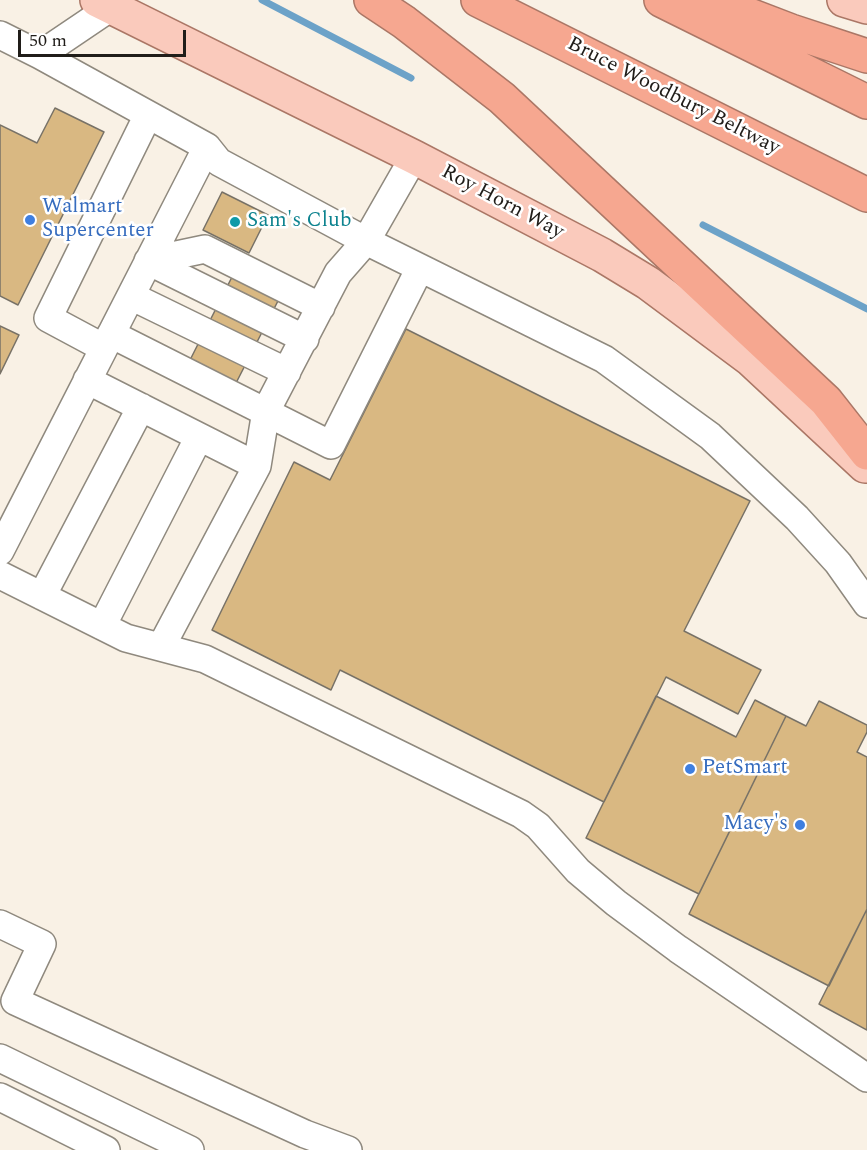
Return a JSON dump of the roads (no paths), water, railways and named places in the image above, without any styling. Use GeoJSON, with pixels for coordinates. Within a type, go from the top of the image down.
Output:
{"type":"FeatureCollection","features":[{"type":"Feature","properties":{"kind":"highway"},"geometry":{"type":"LineString","coordinates":[[371,0],[404,22],[510,106],[826,401],[867,453]]}},
{"type":"Feature","properties":{"kind":"highway","name":"Bruce Woodbury Beltway"},"geometry":{"type":"LineString","coordinates":[[478,0],[867,195]]}},
{"type":"Feature","properties":{"kind":"highway"},"geometry":{"type":"LineString","coordinates":[[661,0],[867,102]]}},
{"type":"Feature","properties":{"kind":"highway"},"geometry":{"type":"LineString","coordinates":[[710,0],[791,32],[867,56]]}},
{"type":"Feature","properties":{"kind":"main road"},"geometry":{"type":"LineString","coordinates":[[844,0],[867,7]]}},
{"type":"Feature","properties":{"kind":"main road","name":"Roy Horn Way"},"geometry":{"type":"LineString","coordinates":[[104,3],[414,157],[602,255],[648,283],[750,359],[867,468]]}},
{"type":"Feature","properties":{"kind":"street"},"geometry":{"type":"LineString","coordinates":[[40,55],[104,3]]}},
{"type":"Feature","properties":{"kind":"street"},"geometry":{"type":"LineString","coordinates":[[0,35],[207,147],[219,162],[366,241],[604,359],[710,436],[797,518],[838,563],[867,604]]}},
{"type":"Feature","properties":{"kind":"street"},"geometry":{"type":"LineString","coordinates":[[148,115],[48,318],[116,324],[276,393],[331,445],[420,268]]}},
{"type":"Feature","properties":{"kind":"street"},"geometry":{"type":"LineString","coordinates":[[0,550],[207,147]]}},
{"type":"Feature","properties":{"kind":"street"},"geometry":{"type":"LineString","coordinates":[[161,647],[257,466],[276,393],[338,273],[366,241],[414,157]]}},
{"type":"Feature","properties":{"kind":"street"},"geometry":{"type":"LineString","coordinates":[[148,261],[205,249],[314,321]]}},
{"type":"Feature","properties":{"kind":"street"},"geometry":{"type":"LineString","coordinates":[[148,261],[314,321]]}},
{"type":"Feature","properties":{"kind":"street"},"geometry":{"type":"LineString","coordinates":[[116,324],[276,393]]}},
{"type":"Feature","properties":{"kind":"street"},"geometry":{"type":"LineString","coordinates":[[87,381],[257,466]]}},
{"type":"Feature","properties":{"kind":"street"},"geometry":{"type":"LineString","coordinates":[[42,596],[141,407]]}},
{"type":"Feature","properties":{"kind":"street"},"geometry":{"type":"LineString","coordinates":[[102,626],[199,437]]}},
{"type":"Feature","properties":{"kind":"street"},"geometry":{"type":"LineString","coordinates":[[0,575],[126,638],[205,659],[528,818],[578,871],[616,903],[678,949],[867,1078]]}},
{"type":"Feature","properties":{"kind":"street"},"geometry":{"type":"LineString","coordinates":[[0,924],[42,944],[15,1000],[302,1142],[348,1150]]}},
{"type":"Feature","properties":{"kind":"street"},"geometry":{"type":"LineString","coordinates":[[0,1058],[190,1150]]}},
{"type":"Feature","properties":{"kind":"street"},"geometry":{"type":"LineString","coordinates":[[0,1097],[106,1150]]}},
{"type":"Feature","properties":{"kind":"waterway"},"geometry":{"type":"LineString","coordinates":[[262,0],[411,78]]}},
{"type":"Feature","properties":{"kind":"waterway"},"geometry":{"type":"LineString","coordinates":[[703,225],[867,309]]}},
{"type":"Feature","properties":{"kind":"place","name":"Walmart Supercenter"},"geometry":{"type":"Point","coordinates":[30,220]}},
{"type":"Feature","properties":{"kind":"place","name":"Sam's Club"},"geometry":{"type":"Point","coordinates":[235,222]}},
{"type":"Feature","properties":{"kind":"place","name":"PetSmart"},"geometry":{"type":"Point","coordinates":[690,769]}},
{"type":"Feature","properties":{"kind":"place","name":"Macy's"},"geometry":{"type":"Point","coordinates":[800,825]}}]}
